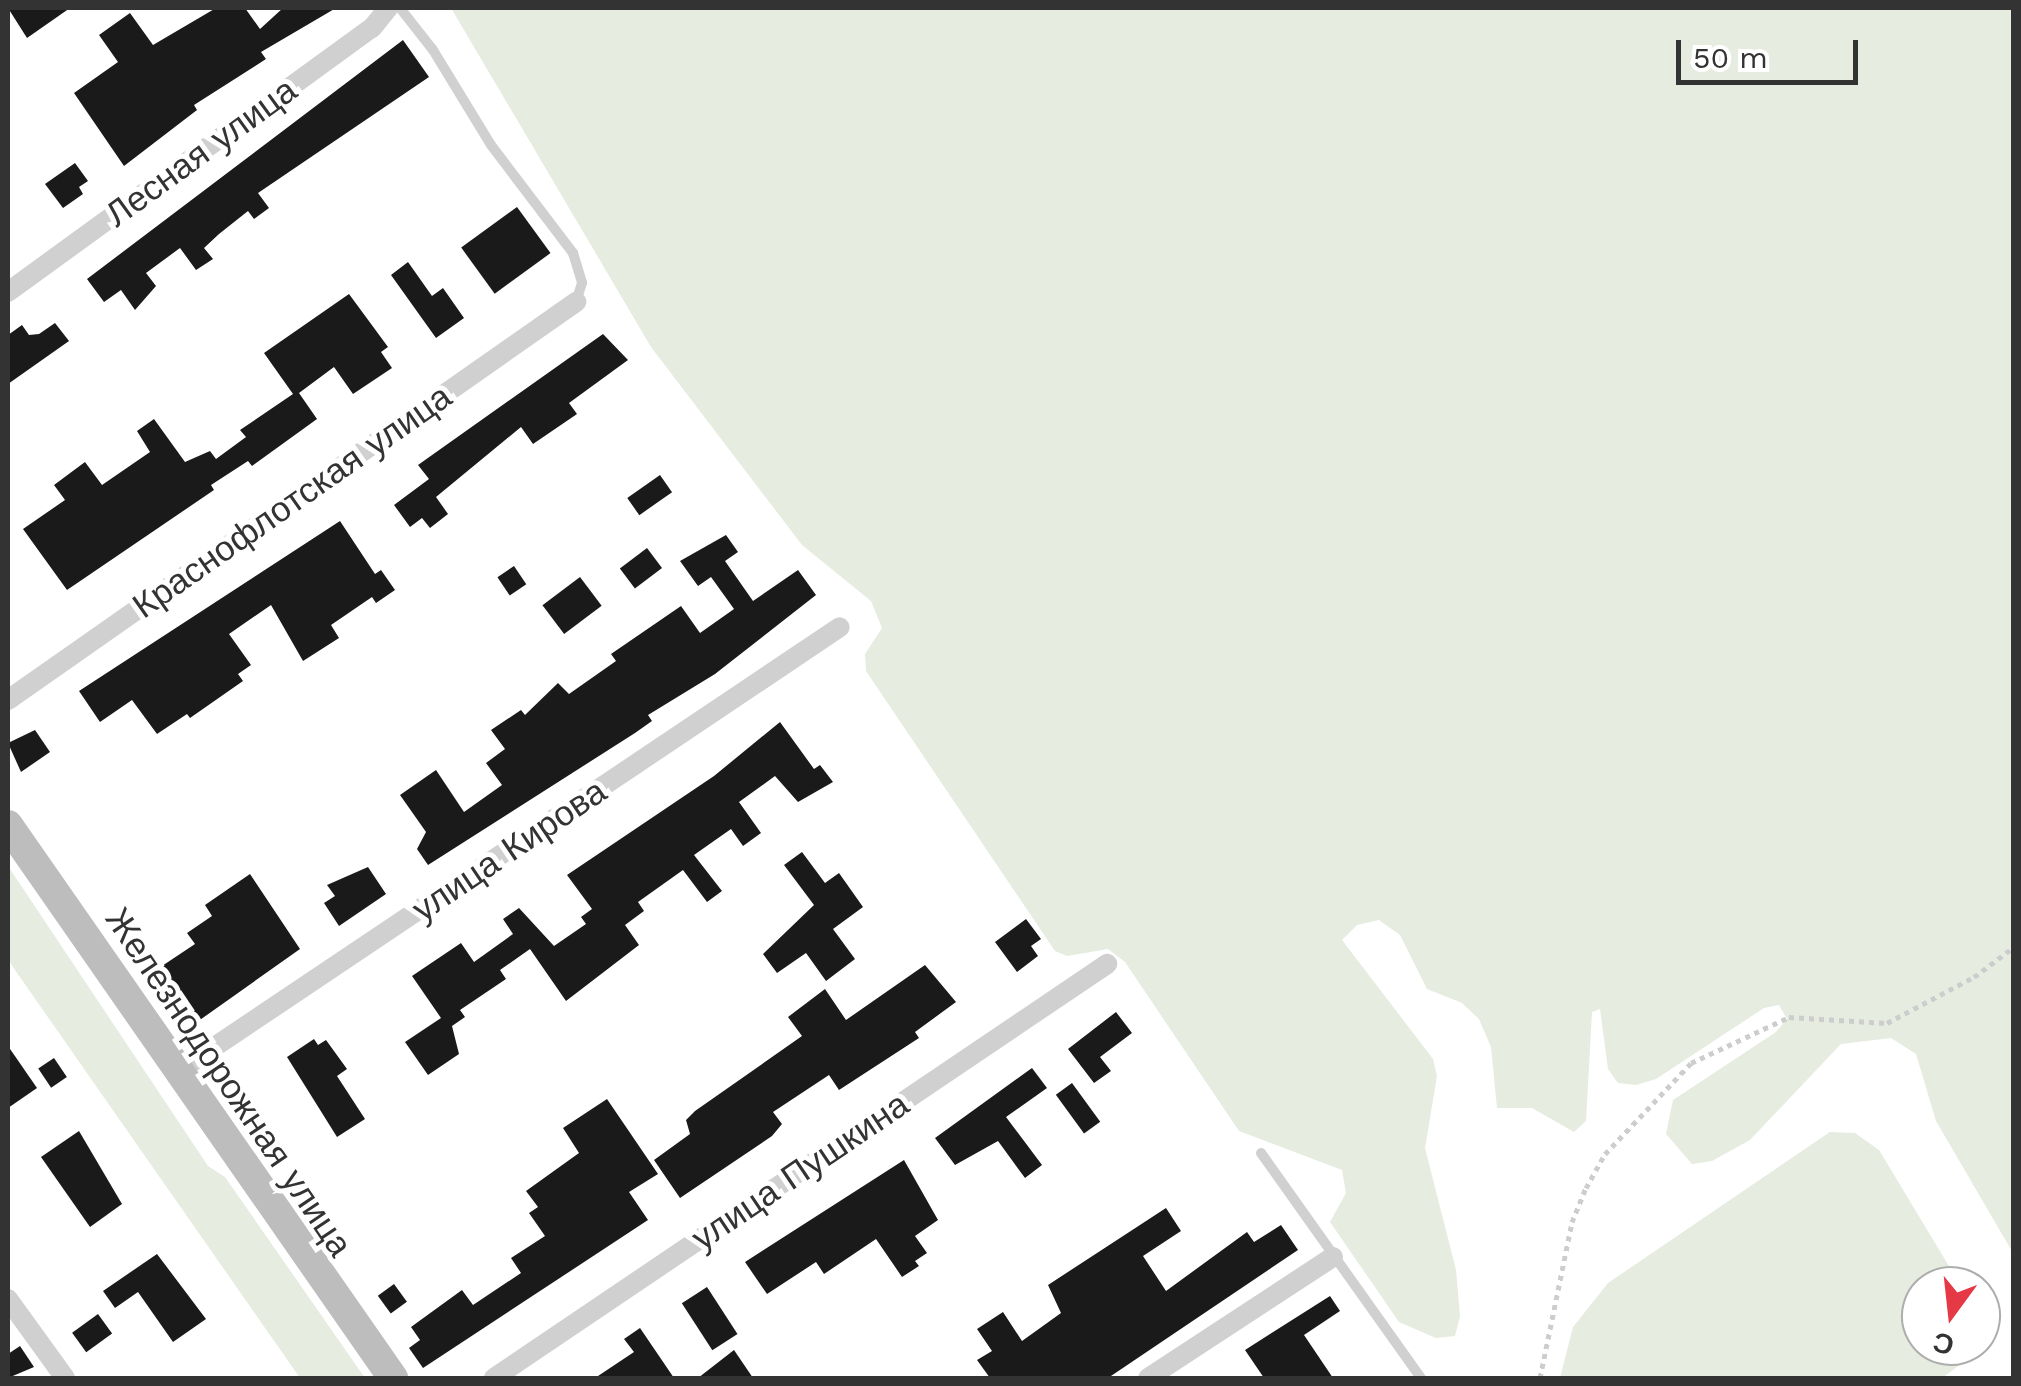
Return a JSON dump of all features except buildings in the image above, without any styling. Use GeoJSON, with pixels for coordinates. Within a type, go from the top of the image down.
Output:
{"type":"FeatureCollection","features":[{"type":"Feature","properties":{"kind":"street","name":"Лесная улица"},"geometry":{"type":"LineString","coordinates":[[8,292],[372,28],[388,8]]}},
{"type":"Feature","properties":{"kind":"street","name":"Краснофлотская улица"},"geometry":{"type":"LineString","coordinates":[[8,700],[576,302]]}},
{"type":"Feature","properties":{"kind":"street","name":"улица Кирова"},"geometry":{"type":"LineString","coordinates":[[178,1072],[840,627]]}},
{"type":"Feature","properties":{"kind":"street","name":"Железнодорожная улица"},"geometry":{"type":"LineString","coordinates":[[8,826],[393,1378]]}},
{"type":"Feature","properties":{"kind":"street","name":"улица Пушкина"},"geometry":{"type":"LineString","coordinates":[[494,1378],[1107,964]]}},
{"type":"Feature","properties":{"kind":"street"},"geometry":{"type":"LineString","coordinates":[[1148,1378],[1333,1257]]}},
{"type":"Feature","properties":{"kind":"street"},"geometry":{"type":"LineString","coordinates":[[8,1299],[65,1378]]}},
{"type":"Feature","properties":{"kind":"lane"},"geometry":{"type":"LineString","coordinates":[[400,8],[490,145],[574,253],[582,283],[576,302]]}},
{"type":"Feature","properties":{"kind":"lane"},"geometry":{"type":"LineString","coordinates":[[1261,1153],[1421,1378]]}},
{"type":"Feature","properties":{"kind":"path"},"geometry":{"type":"LineString","coordinates":[[1540,1378],[1568,1237],[1586,1188],[1605,1154],[1691,1062],[1789,1017],[1887,1022],[1974,977],[2014,948]]}},
{"type":"Feature","properties":{"kind":"shaded area"},"geometry":{"type":"Polygon","coordinates":[[[451,8],[2013,8],[2013,1253],[1936,1121],[1916,1054],[1891,1038],[1841,1044],[1750,1140],[1712,1161],[1692,1164],[1666,1134],[1673,1100],[1776,1032],[1787,1019],[1779,1005],[1764,1008],[1656,1079],[1636,1085],[1618,1083],[1608,1069],[1600,1009],[1592,1012],[1586,1121],[1574,1132],[1532,1108],[1497,1108],[1491,1047],[1479,1019],[1462,1003],[1427,989],[1400,935],[1379,920],[1357,925],[1342,940],[1433,1059],[1437,1076],[1425,1148],[1456,1270],[1460,1316],[1455,1336],[1436,1338],[1399,1322],[1330,1222],[1346,1193],[1342,1170],[1239,1131],[1125,962],[1108,949],[1067,956],[1055,951],[866,671],[865,654],[882,628],[871,601],[802,545],[651,347],[451,8]]]}},
{"type":"Feature","properties":{"kind":"shaded area"},"geometry":{"type":"Polygon","coordinates":[[[8,866],[208,1166],[225,1177],[365,1378],[300,1378],[15,970],[8,959],[8,866]]]}},
{"type":"Feature","properties":{"kind":"shaded area"},"geometry":{"type":"Polygon","coordinates":[[[1830,1132],[1855,1133],[1879,1150],[1949,1266],[1901,1266],[1901,1366],[1958,1366],[1942,1378],[1560,1378],[1573,1327],[1608,1283],[1830,1132]]]}}]}
